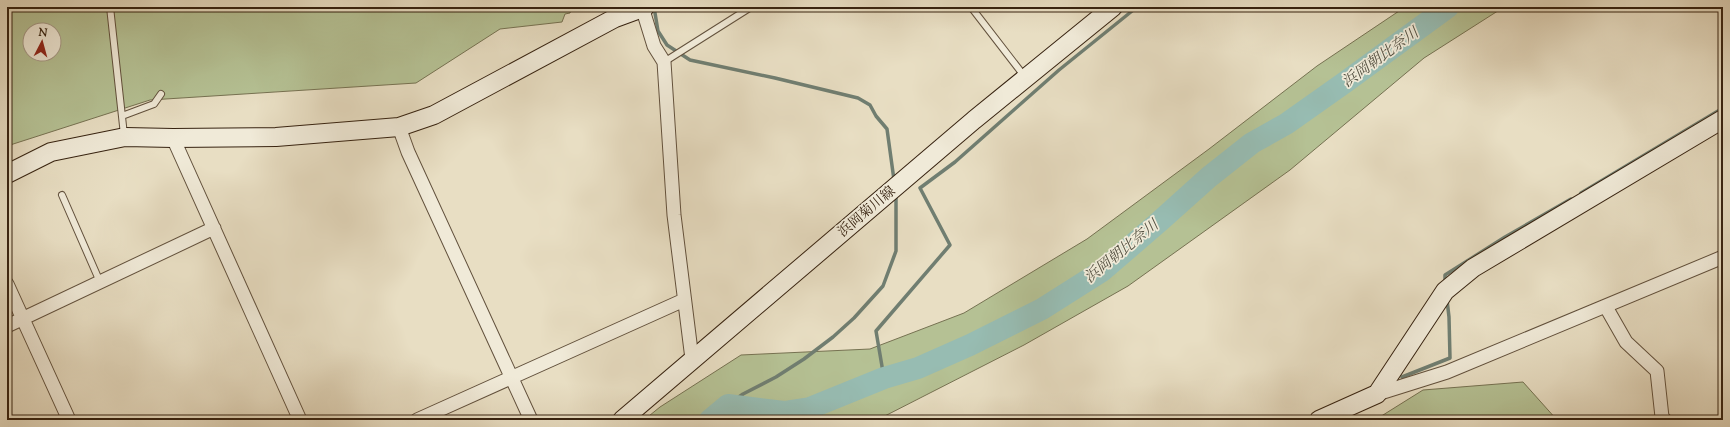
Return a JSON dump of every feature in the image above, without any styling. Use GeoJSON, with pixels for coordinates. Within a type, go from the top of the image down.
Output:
{"type":"FeatureCollection","features":[{"type":"Feature","properties":{"kind":"street"},"geometry":{"type":"LineString","coordinates":[[7,173],[51,152],[124,137],[276,137],[399,127],[434,115],[615,18],[643,7],[654,46],[664,62],[674,215],[692,359]]}},
{"type":"Feature","properties":{"kind":"street","name":"浜岡菊川線"},"geometry":{"type":"LineString","coordinates":[[622,420],[692,359],[1026,78],[1113,7]]}},
{"type":"Feature","properties":{"kind":"street"},"geometry":{"type":"LineString","coordinates":[[1377,394],[1445,291],[1473,268],[1723,119]]}},
{"type":"Feature","properties":{"kind":"street"},"geometry":{"type":"LineString","coordinates":[[399,127],[408,152],[531,420]]}},
{"type":"Feature","properties":{"kind":"street"},"geometry":{"type":"LineString","coordinates":[[173,138],[300,420]]}},
{"type":"Feature","properties":{"kind":"street"},"geometry":{"type":"LineString","coordinates":[[7,326],[214,228]]}},
{"type":"Feature","properties":{"kind":"street"},"geometry":{"type":"LineString","coordinates":[[1319,420],[1377,394],[1447,372],[1723,257]]}},
{"type":"Feature","properties":{"kind":"street"},"geometry":{"type":"LineString","coordinates":[[7,284],[69,420]]}},
{"type":"Feature","properties":{"kind":"street"},"geometry":{"type":"LineString","coordinates":[[417,420],[684,300]]}},
{"type":"Feature","properties":{"kind":"street"},"geometry":{"type":"LineString","coordinates":[[1606,307],[1626,342],[1657,371],[1662,417],[1665,420]]}},
{"type":"Feature","properties":{"kind":"lane"},"geometry":{"type":"LineString","coordinates":[[110,7],[124,137]]}},
{"type":"Feature","properties":{"kind":"lane"},"geometry":{"type":"LineString","coordinates":[[664,62],[751,7]]}},
{"type":"Feature","properties":{"kind":"lane"},"geometry":{"type":"LineString","coordinates":[[971,7],[1026,78]]}},
{"type":"Feature","properties":{"kind":"lane"},"geometry":{"type":"LineString","coordinates":[[122,116],[154,104],[161,94]]}},
{"type":"Feature","properties":{"kind":"lane"},"geometry":{"type":"LineString","coordinates":[[62,195],[100,282]]}},
{"type":"Feature","properties":{"kind":"green space"},"geometry":{"type":"Polygon","coordinates":[[[7,7],[572,7],[570,13],[565,14],[562,22],[500,29],[416,83],[150,100],[7,146],[7,7]]]}},
{"type":"Feature","properties":{"kind":"green space"},"geometry":{"type":"Polygon","coordinates":[[[1405,7],[1504,7],[1424,58],[1290,170],[1128,286],[1024,345],[877,420],[644,420],[660,407],[741,355],[870,349],[964,313],[1087,239],[1209,149],[1317,66],[1405,7]]]}},
{"type":"Feature","properties":{"kind":"green space"},"geometry":{"type":"Polygon","coordinates":[[[1523,382],[1557,420],[1375,420],[1423,390],[1523,382]]]}},
{"type":"Feature","properties":{"kind":"waterway"},"geometry":{"type":"LineString","coordinates":[[654,7],[658,31],[667,45],[690,60],[858,98],[870,105],[876,116],[887,129],[894,180]]}},
{"type":"Feature","properties":{"kind":"waterway"},"geometry":{"type":"LineString","coordinates":[[884,378],[876,331],[950,245],[920,188],[955,162],[1059,70],[1137,7]]}},
{"type":"Feature","properties":{"kind":"waterway","name":"浜岡朝比奈川"},"geometry":{"type":"LineString","coordinates":[[710,420],[728,405],[784,412],[810,408],[884,378],[918,368],[970,345],[1042,309],[1102,271],[1209,177],[1252,143],[1286,124],[1448,7]]}},
{"type":"Feature","properties":{"kind":"waterway"},"geometry":{"type":"LineString","coordinates":[[1581,193],[1723,108]]}},
{"type":"Feature","properties":{"kind":"waterway"},"geometry":{"type":"LineString","coordinates":[[728,405],[743,394],[776,377],[804,359],[833,337],[854,318],[883,286],[896,251],[896,194]]}},
{"type":"Feature","properties":{"kind":"waterway"},"geometry":{"type":"LineString","coordinates":[[1445,284],[1445,275],[1505,237],[1571,199]]}},
{"type":"Feature","properties":{"kind":"waterway"},"geometry":{"type":"LineString","coordinates":[[1402,377],[1450,358],[1447,300]]}}]}
